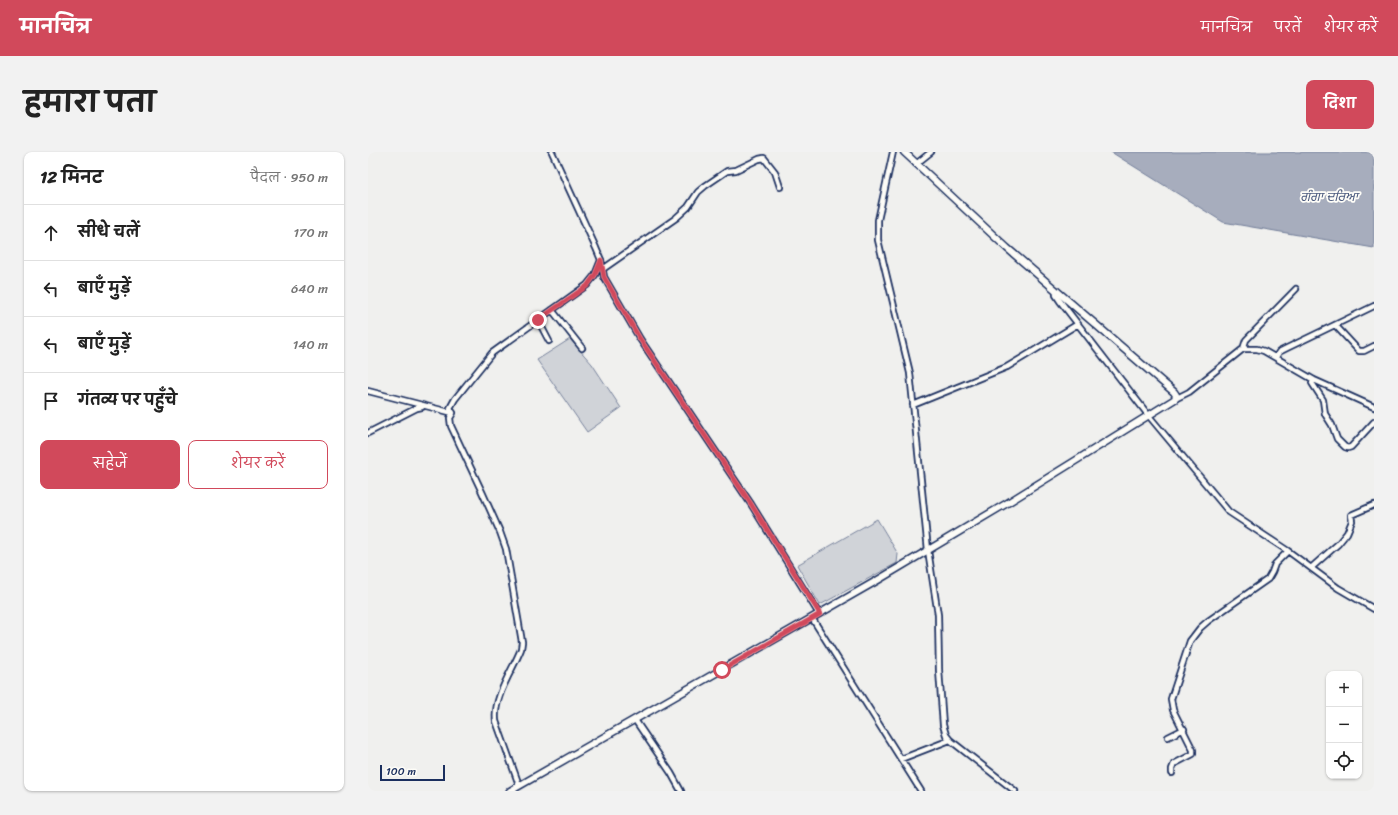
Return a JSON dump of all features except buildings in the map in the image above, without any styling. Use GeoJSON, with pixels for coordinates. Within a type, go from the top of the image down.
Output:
{"type":"FeatureCollection","features":[{"type":"Feature","properties":{"kind":"main road"},"geometry":{"type":"LineString","coordinates":[[510,791],[820,614],[928,550],[1175,399],[1176,395],[1174,392],[1006,248],[904,152]]}},
{"type":"Feature","properties":{"kind":"street"},"geometry":{"type":"LineString","coordinates":[[552,152],[601,260],[604,277],[640,339],[751,504],[820,614]]}},
{"type":"Feature","properties":{"kind":"street"},"geometry":{"type":"LineString","coordinates":[[893,152],[878,220],[878,240],[910,373],[928,550],[938,614],[939,670],[943,725],[946,735],[950,740],[1015,791]]}},
{"type":"Feature","properties":{"kind":"street"},"geometry":{"type":"LineString","coordinates":[[916,164],[931,152]]}},
{"type":"Feature","properties":{"kind":"street"},"geometry":{"type":"LineString","coordinates":[[603,269],[650,237],[685,210],[698,192],[727,171],[736,170],[758,158],[762,158],[766,160],[776,175],[780,187]]}},
{"type":"Feature","properties":{"kind":"street"},"geometry":{"type":"LineString","coordinates":[[453,413],[450,408],[455,399],[488,356],[587,286],[595,275],[601,260]]}},
{"type":"Feature","properties":{"kind":"street"},"geometry":{"type":"LineString","coordinates":[[1243,350],[1246,340],[1296,289]]}},
{"type":"Feature","properties":{"kind":"street"},"geometry":{"type":"LineString","coordinates":[[1056,290],[1058,299],[1149,416],[1229,512],[1288,551],[1338,588],[1374,609]]}},
{"type":"Feature","properties":{"kind":"street"},"geometry":{"type":"LineString","coordinates":[[1276,357],[1280,352],[1287,348],[1374,306]]}},
{"type":"Feature","properties":{"kind":"street"},"geometry":{"type":"LineString","coordinates":[[552,310],[582,348]]}},
{"type":"Feature","properties":{"kind":"street"},"geometry":{"type":"LineString","coordinates":[[538,320],[549,341]]}},
{"type":"Feature","properties":{"kind":"street"},"geometry":{"type":"LineString","coordinates":[[913,404],[1007,367],[1078,324]]}},
{"type":"Feature","properties":{"kind":"street"},"geometry":{"type":"LineString","coordinates":[[1335,325],[1359,351],[1364,351],[1374,346]]}},
{"type":"Feature","properties":{"kind":"street"},"geometry":{"type":"LineString","coordinates":[[1175,399],[1189,392],[1243,350],[1257,349],[1276,357],[1314,380],[1374,407]]}},
{"type":"Feature","properties":{"kind":"street"},"geometry":{"type":"LineString","coordinates":[[1314,380],[1312,383],[1324,403],[1325,414],[1332,425],[1337,439],[1345,447],[1351,447],[1374,422]]}},
{"type":"Feature","properties":{"kind":"street"},"geometry":{"type":"LineString","coordinates":[[368,391],[424,407],[453,413]]}},
{"type":"Feature","properties":{"kind":"street"},"geometry":{"type":"LineString","coordinates":[[368,432],[417,408],[424,407]]}},
{"type":"Feature","properties":{"kind":"street"},"geometry":{"type":"LineString","coordinates":[[453,413],[450,418],[451,426],[500,532],[509,562],[522,642],[521,649],[498,700],[495,714],[519,785]]}},
{"type":"Feature","properties":{"kind":"street"},"geometry":{"type":"LineString","coordinates":[[1311,568],[1338,544],[1347,533],[1352,522],[1350,516],[1374,504]]}},
{"type":"Feature","properties":{"kind":"street"},"geometry":{"type":"LineString","coordinates":[[1172,773],[1174,764],[1193,754],[1193,750],[1174,710],[1171,699],[1190,641],[1200,628],[1208,621],[1268,579],[1275,564],[1288,551]]}},
{"type":"Feature","properties":{"kind":"street"},"geometry":{"type":"LineString","coordinates":[[812,618],[921,791]]}},
{"type":"Feature","properties":{"kind":"street"},"geometry":{"type":"LineString","coordinates":[[635,720],[681,791]]}},
{"type":"Feature","properties":{"kind":"street"},"geometry":{"type":"LineString","coordinates":[[1168,737],[1184,729]]}},
{"type":"Feature","properties":{"kind":"street"},"geometry":{"type":"LineString","coordinates":[[901,759],[950,740]]}},
{"type":"Feature","properties":{"kind":"shaded area"},"geometry":{"type":"Polygon","coordinates":[[[570,339],[592,364],[621,408],[587,432],[537,360],[570,339]]]}},
{"type":"Feature","properties":{"kind":"shaded area"},"geometry":{"type":"Polygon","coordinates":[[[877,519],[898,554],[897,563],[820,605],[797,565],[877,519]]]}},
{"type":"Feature","properties":{"kind":"water","name":"ਗੰਗਾ ਦਰਿਆ"},"geometry":{"type":"Polygon","coordinates":[[[1111,152],[1374,152],[1374,248],[1223,222],[1111,152]]]}},
{"type":"Feature","properties":{"kind":"route"},"geometry":{"type":"LineString","coordinates":[[538,320],[584,289],[595,275],[601,260],[604,277],[640,339],[751,504],[820,614],[722,670]]}}]}
